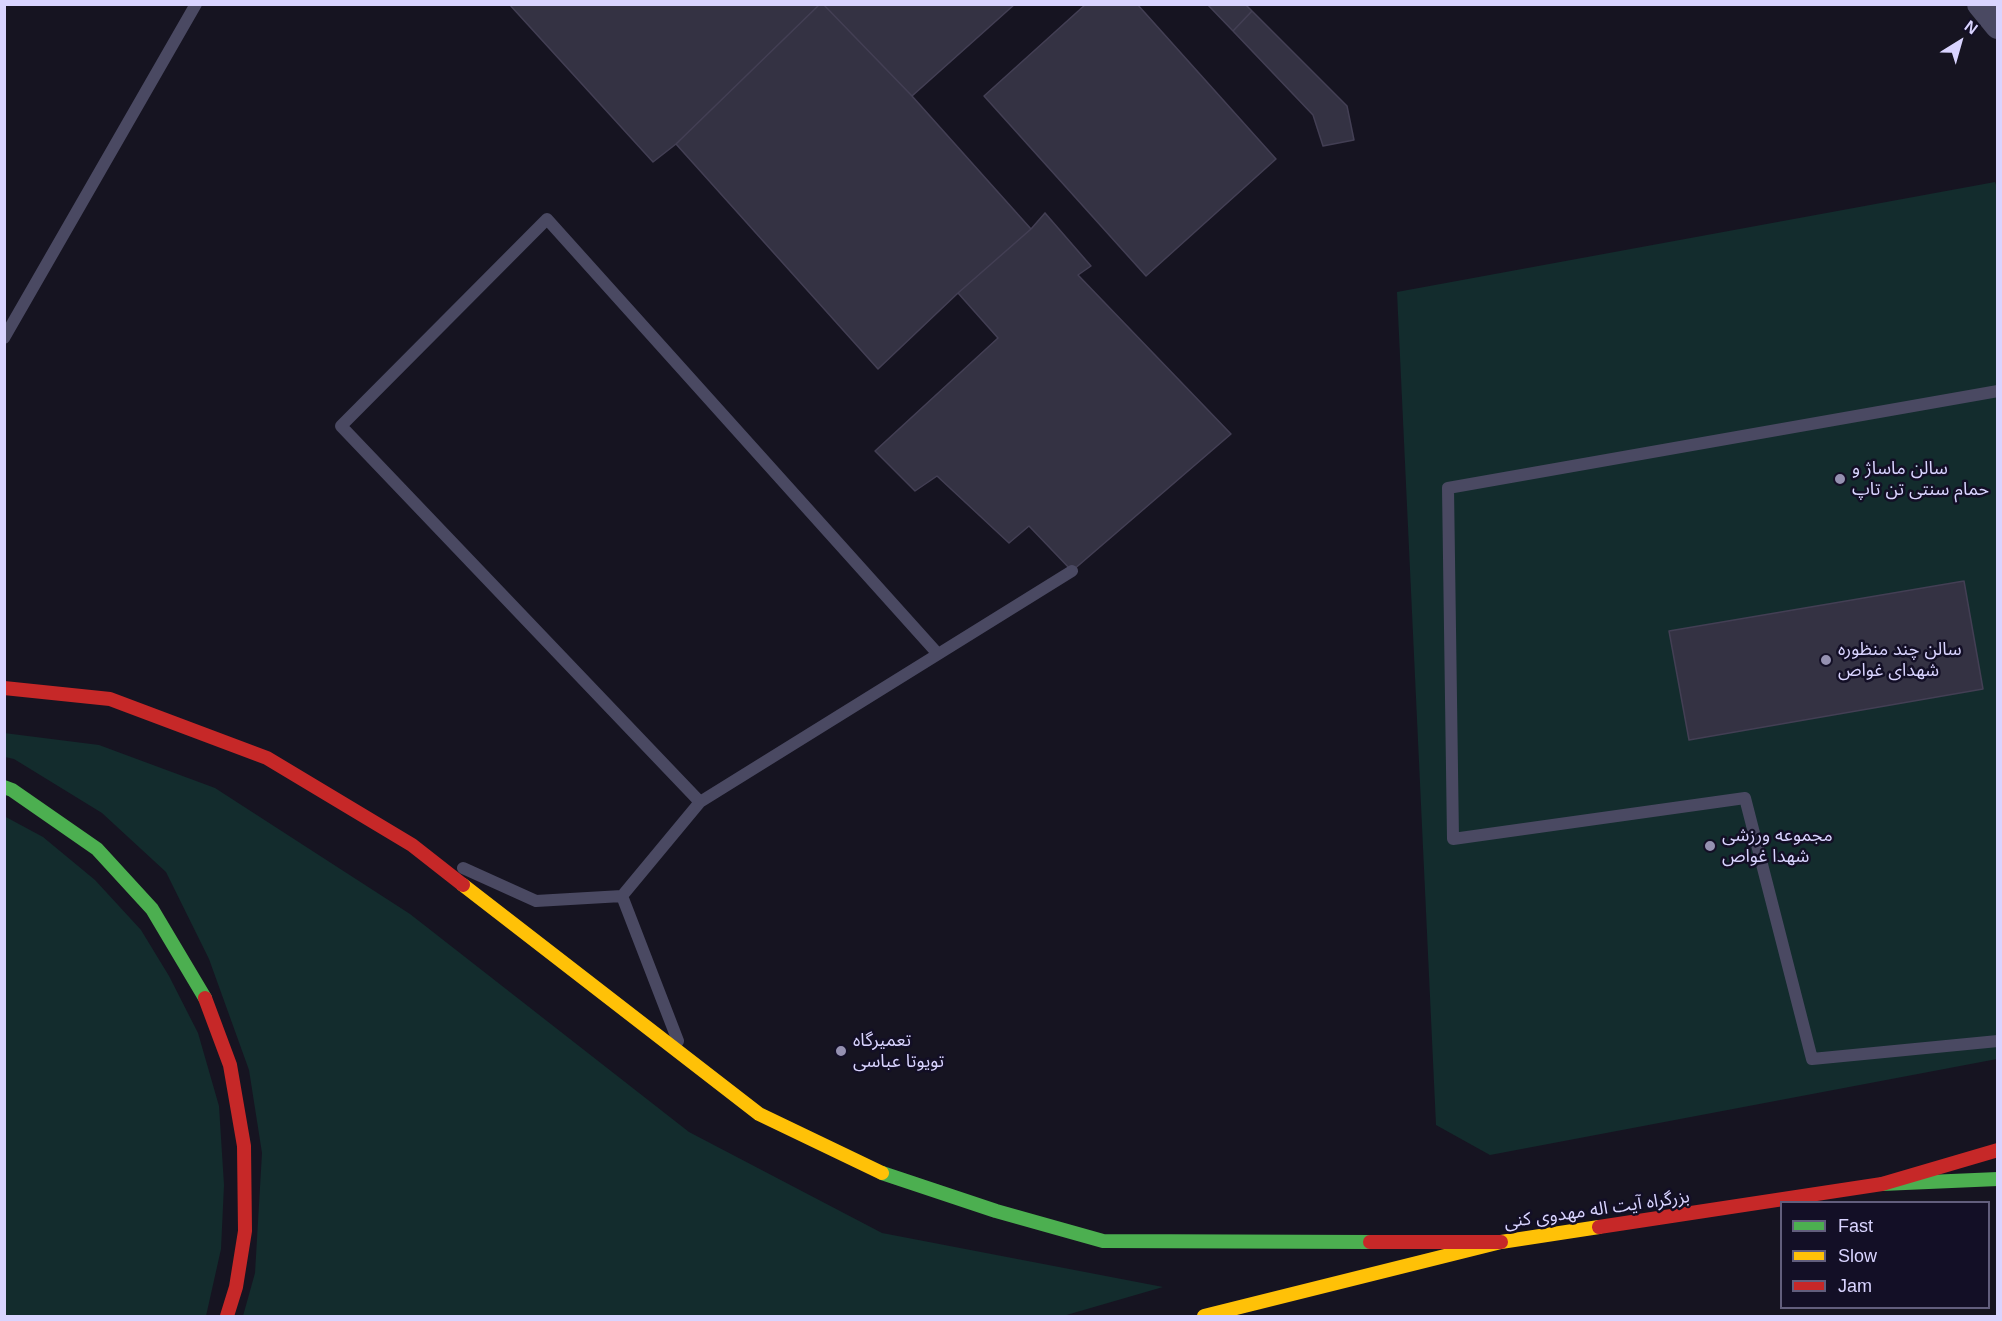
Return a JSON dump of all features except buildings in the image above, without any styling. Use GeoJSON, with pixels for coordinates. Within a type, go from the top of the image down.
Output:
{"type":"FeatureCollection","features":[{"type":"Feature","properties":{"kind":"main road"},"geometry":{"type":"LineString","coordinates":[[4,688],[110,699],[267,758],[412,845],[759,1114],[877,1172],[996,1211],[1103,1241],[1501,1242]]}},
{"type":"Feature","properties":{"kind":"main road"},"geometry":{"type":"LineString","coordinates":[[4,787],[12,790],[97,849],[152,909],[203,992],[230,1065],[244,1146],[245,1231],[236,1287],[226,1317]]}},
{"type":"Feature","properties":{"kind":"main road","name":"بزرگراه آیت اله مهدوی کنی"},"geometry":{"type":"LineString","coordinates":[[1204,1317],[1501,1242],[1882,1184],[1998,1150]]}},
{"type":"Feature","properties":{"kind":"main road"},"geometry":{"type":"LineString","coordinates":[[1882,1184],[1998,1179]]}},
{"type":"Feature","properties":{"kind":"street"},"geometry":{"type":"LineString","coordinates":[[1980,4],[1998,26]]}},
{"type":"Feature","properties":{"kind":"lane"},"geometry":{"type":"LineString","coordinates":[[4,338],[196,4]]}},
{"type":"Feature","properties":{"kind":"lane"},"geometry":{"type":"LineString","coordinates":[[700,802],[341,426],[547,219],[938,654]]}},
{"type":"Feature","properties":{"kind":"lane"},"geometry":{"type":"LineString","coordinates":[[1998,391],[1448,488],[1453,839],[1745,798],[1812,1059],[1998,1041]]}},
{"type":"Feature","properties":{"kind":"lane"},"geometry":{"type":"LineString","coordinates":[[412,845],[536,901],[622,896],[700,802],[1072,571]]}},
{"type":"Feature","properties":{"kind":"lane"},"geometry":{"type":"LineString","coordinates":[[622,896],[684,1056]]}},
{"type":"Feature","properties":{"kind":"green space","name":"مجموعه ورزشی شهدا غواص"},"geometry":{"type":"Polygon","coordinates":[[[1995,182],[1998,190],[1997,1059],[1490,1155],[1436,1125],[1397,292],[1995,182]]]}},
{"type":"Feature","properties":{"kind":"green space"},"geometry":{"type":"Polygon","coordinates":[[[4,733],[99,745],[215,788],[410,914],[689,1132],[882,1233],[1163,1287],[1063,1316],[243,1316],[255,1273],[262,1153],[249,1070],[209,959],[166,872],[102,813],[14,759],[5,757],[4,733]]]}},
{"type":"Feature","properties":{"kind":"green space"},"geometry":{"type":"Polygon","coordinates":[[[4,816],[43,837],[95,880],[141,930],[169,976],[198,1033],[219,1106],[224,1185],[221,1249],[206,1316],[5,1316],[4,816]]]}},
{"type":"Feature","properties":{"kind":"traffic: fast"},"geometry":{"type":"LineString","coordinates":[[4,787],[12,790],[97,849],[152,909],[205,998]]}},
{"type":"Feature","properties":{"kind":"traffic: fast"},"geometry":{"type":"LineString","coordinates":[[882,1173],[996,1211],[1103,1241],[1370,1242]]}},
{"type":"Feature","properties":{"kind":"traffic: fast"},"geometry":{"type":"LineString","coordinates":[[1882,1184],[1998,1179]]}},
{"type":"Feature","properties":{"kind":"traffic: slow"},"geometry":{"type":"LineString","coordinates":[[463,885],[759,1114],[882,1173]]}},
{"type":"Feature","properties":{"kind":"traffic: slow"},"geometry":{"type":"LineString","coordinates":[[1204,1316],[1501,1242],[1599,1227]]}},
{"type":"Feature","properties":{"kind":"traffic: jam"},"geometry":{"type":"LineString","coordinates":[[4,688],[110,699],[267,758],[412,845],[463,885]]}},
{"type":"Feature","properties":{"kind":"traffic: jam"},"geometry":{"type":"LineString","coordinates":[[205,998],[230,1065],[244,1146],[245,1231],[236,1287],[227,1316]]}},
{"type":"Feature","properties":{"kind":"traffic: jam"},"geometry":{"type":"LineString","coordinates":[[1599,1227],[1882,1184],[1998,1150]]}},
{"type":"Feature","properties":{"kind":"traffic: jam"},"geometry":{"type":"LineString","coordinates":[[1370,1242],[1501,1242]]}},
{"type":"Feature","properties":{"kind":"place","name":"سالن ماساژ و حمام سنتی تن تاپ"},"geometry":{"type":"Point","coordinates":[1840,479]}},
{"type":"Feature","properties":{"kind":"place","name":"سالن چند منظوره شهدای غواص"},"geometry":{"type":"Point","coordinates":[1826,660]}},
{"type":"Feature","properties":{"kind":"place","name":"مجموعه ورزشی شهدا غواص"},"geometry":{"type":"Point","coordinates":[1710,846]}},
{"type":"Feature","properties":{"kind":"place","name":"تعمیرگاه تویوتا عباسی"},"geometry":{"type":"Point","coordinates":[841,1051]}}]}
